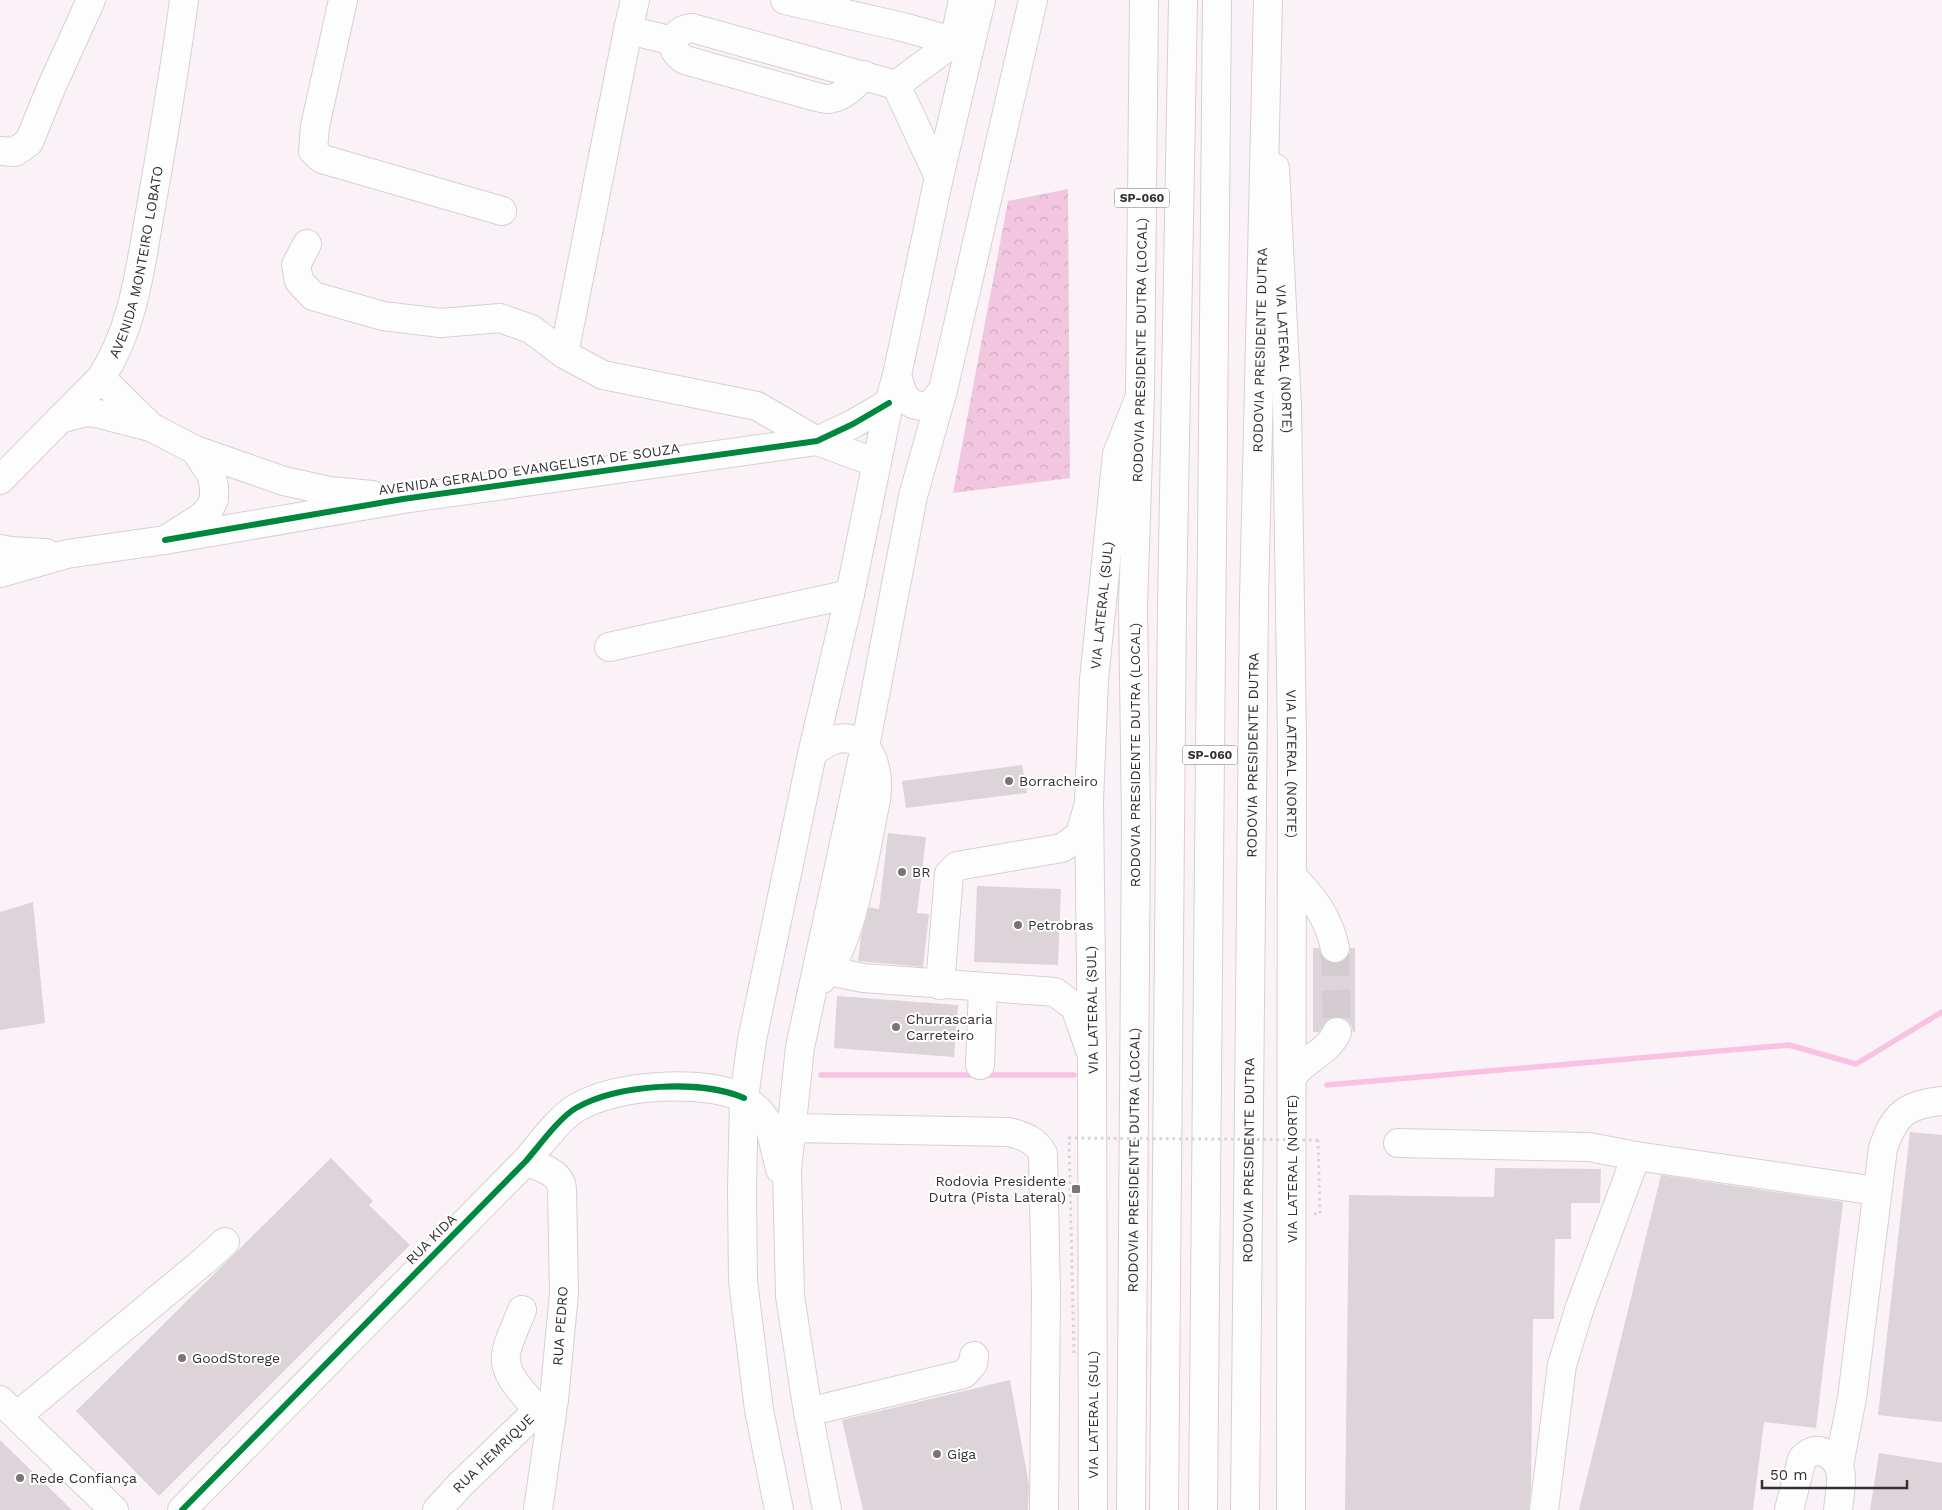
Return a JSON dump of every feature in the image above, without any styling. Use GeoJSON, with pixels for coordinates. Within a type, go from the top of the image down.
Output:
{"type":"FeatureCollection","features":[{"type":"Feature","properties":{"kind":"main road"},"geometry":{"type":"LineString","coordinates":[[0,151],[15,152],[30,142],[51,88],[90,0]]}},
{"type":"Feature","properties":{"kind":"main road","name":"AVENIDA MONTEIRO LOBATO"},"geometry":{"type":"LineString","coordinates":[[4,468],[60,419],[101,378],[114,358],[131,314],[173,83],[184,0]]}},
{"type":"Feature","properties":{"kind":"main road"},"geometry":{"type":"LineString","coordinates":[[343,0],[315,126],[313,151],[322,159],[502,211]]}},
{"type":"Feature","properties":{"kind":"main road"},"geometry":{"type":"LineString","coordinates":[[564,354],[635,0]]}},
{"type":"Feature","properties":{"kind":"main road"},"geometry":{"type":"LineString","coordinates":[[785,0],[903,27],[962,44]]}},
{"type":"Feature","properties":{"kind":"main road"},"geometry":{"type":"LineString","coordinates":[[779,1510],[759,1410],[743,1281],[744,1098],[752,1040],[812,754],[850,594],[889,403],[897,375],[940,177],[962,44],[963,0]]}},
{"type":"Feature","properties":{"kind":"main road"},"geometry":{"type":"LineString","coordinates":[[896,85],[962,44],[981,0]]}},
{"type":"Feature","properties":{"kind":"main road"},"geometry":{"type":"LineString","coordinates":[[827,1510],[808,1412],[790,1296],[786,1194],[800,1047],[865,747],[913,496],[943,390],[1033,0]]}},
{"type":"Feature","properties":{"kind":"main road","name":"RODOVIA PRESIDENTE DUTRA (LOCAL)"},"geometry":{"type":"LineString","coordinates":[[1131,1510],[1136,822],[1133,605],[1140,395],[1144,0]]}},
{"type":"Feature","properties":{"kind":"main road","name":"SP-060"},"geometry":{"type":"LineString","coordinates":[[1164,1510],[1171,624],[1183,0]]}},
{"type":"Feature","properties":{"kind":"main road","name":"SP-060"},"geometry":{"type":"LineString","coordinates":[[1203,1510],[1217,0]]}},
{"type":"Feature","properties":{"kind":"main road","name":"VIA LATERAL (NORTE)"},"geometry":{"type":"LineString","coordinates":[[1268,9],[1287,406],[1292,739],[1292,1510]]}},
{"type":"Feature","properties":{"kind":"main road","name":"RODOVIA PRESIDENTE DUTRA"},"geometry":{"type":"LineString","coordinates":[[1245,1510],[1254,599],[1268,9]]}},
{"type":"Feature","properties":{"kind":"main road"},"geometry":{"type":"LineString","coordinates":[[628,30],[674,41],[678,33],[684,29],[692,28],[896,85],[940,177]]}},
{"type":"Feature","properties":{"kind":"main road"},"geometry":{"type":"LineString","coordinates":[[307,244],[296,265],[299,281],[313,296],[383,316],[441,322],[500,318],[531,329],[564,354],[603,376],[757,406],[817,441]]}},
{"type":"Feature","properties":{"kind":"main road"},"geometry":{"type":"LineString","coordinates":[[897,375],[905,399],[917,406],[931,405],[943,390]]}},
{"type":"Feature","properties":{"kind":"main road","name":"AVENIDA GERALDO EVANGELISTA DE SOUZA"},"geometry":{"type":"LineString","coordinates":[[101,378],[151,427],[195,450],[284,482],[329,491],[403,499]]}},
{"type":"Feature","properties":{"kind":"main road","name":"VIA LATERAL (SUL)"},"geometry":{"type":"LineString","coordinates":[[1093,1510],[1090,801],[1094,680],[1117,454],[1140,395]]}},
{"type":"Feature","properties":{"kind":"main road","name":"AVENIDA GERALDO EVANGELISTA DE SOUZA"},"geometry":{"type":"LineString","coordinates":[[0,573],[67,554],[165,540],[403,499],[817,441],[853,424],[889,403]]}},
{"type":"Feature","properties":{"kind":"main road"},"geometry":{"type":"LineString","coordinates":[[60,419],[86,412],[151,427]]}},
{"type":"Feature","properties":{"kind":"main road","name":"AVENIDA GERALDO EVANGELISTA DE SOUZA"},"geometry":{"type":"LineString","coordinates":[[817,441],[877,463]]}},
{"type":"Feature","properties":{"kind":"main road","name":"AVENIDA GERALDO EVANGELISTA DE SOUZA"},"geometry":{"type":"LineString","coordinates":[[165,540],[200,518],[209,510],[214,499],[214,486],[211,474],[195,450]]}},
{"type":"Feature","properties":{"kind":"main road"},"geometry":{"type":"LineString","coordinates":[[0,549],[11,552],[67,554]]}},
{"type":"Feature","properties":{"kind":"main road"},"geometry":{"type":"LineString","coordinates":[[608,647],[850,594]]}},
{"type":"Feature","properties":{"kind":"main road"},"geometry":{"type":"LineString","coordinates":[[811,992],[828,971],[842,944],[850,919],[876,800],[876,773],[873,761],[865,747],[856,740],[847,738],[834,739],[822,744],[812,754]]}},
{"type":"Feature","properties":{"kind":"main road"},"geometry":{"type":"LineString","coordinates":[[940,985],[949,874],[957,866],[1062,848],[1080,835],[1090,801]]}},
{"type":"Feature","properties":{"kind":"main road"},"geometry":{"type":"LineString","coordinates":[[1292,876],[1316,902],[1325,917],[1335,948]]}},
{"type":"Feature","properties":{"kind":"main road"},"geometry":{"type":"LineString","coordinates":[[828,971],[863,978],[1055,992],[1075,1007],[1092,1057]]}},
{"type":"Feature","properties":{"kind":"main road"},"geometry":{"type":"LineString","coordinates":[[980,1065],[983,988]]}},
{"type":"Feature","properties":{"kind":"main road"},"geometry":{"type":"LineString","coordinates":[[1292,1077],[1298,1068],[1327,1048],[1337,1032]]}},
{"type":"Feature","properties":{"kind":"main road","name":"RUA KIDA"},"geometry":{"type":"LineString","coordinates":[[182,1510],[526,1161],[574,1109],[593,1100],[648,1087],[667,1086],[728,1091],[744,1098]]}},
{"type":"Feature","properties":{"kind":"main road"},"geometry":{"type":"LineString","coordinates":[[744,1098],[759,1111],[769,1124],[786,1194]]}},
{"type":"Feature","properties":{"kind":"main road"},"geometry":{"type":"LineString","coordinates":[[1839,1465],[1852,1398],[1883,1148],[1891,1126],[1903,1113],[1919,1106],[1942,1101]]}},
{"type":"Feature","properties":{"kind":"main road"},"geometry":{"type":"LineString","coordinates":[[791,1128],[1010,1132],[1031,1139],[1040,1147],[1043,1154],[1046,1294],[1044,1510]]}},
{"type":"Feature","properties":{"kind":"main road"},"geometry":{"type":"LineString","coordinates":[[1398,1143],[1589,1148],[1877,1192]]}},
{"type":"Feature","properties":{"kind":"main road"},"geometry":{"type":"LineString","coordinates":[[1544,1510],[1562,1365],[1580,1307],[1636,1156]]}},
{"type":"Feature","properties":{"kind":"main road","name":"RUA PEDRO"},"geometry":{"type":"LineString","coordinates":[[526,1161],[553,1174],[560,1179],[562,1184],[564,1293],[546,1404],[538,1510]]}},
{"type":"Feature","properties":{"kind":"main road"},"geometry":{"type":"LineString","coordinates":[[114,1510],[8,1408],[204,1261],[225,1242]]}},
{"type":"Feature","properties":{"kind":"main road"},"geometry":{"type":"LineString","coordinates":[[522,1310],[506,1354],[508,1369],[513,1380],[546,1404]]}},
{"type":"Feature","properties":{"kind":"main road"},"geometry":{"type":"LineString","coordinates":[[808,1412],[964,1374],[973,1364],[974,1356]]}},
{"type":"Feature","properties":{"kind":"main road","name":"RUA HEMRIQUE"},"geometry":{"type":"LineString","coordinates":[[437,1510],[461,1484],[546,1404]]}},
{"type":"Feature","properties":{"kind":"main road"},"geometry":{"type":"LineString","coordinates":[[1789,1510],[1802,1458],[1808,1453],[1818,1451],[1831,1455],[1837,1460],[1839,1465],[1841,1480],[1838,1510]]}},
{"type":"Feature","properties":{"kind":"path"},"geometry":{"type":"LineString","coordinates":[[1074,1353],[1070,1138],[1318,1140]]}},
{"type":"Feature","properties":{"kind":"green space"},"geometry":{"type":"Polygon","coordinates":[[[1068,189],[1070,478],[953,493],[1008,201],[1068,189]]]}},
{"type":"Feature","properties":{"kind":"building"},"geometry":{"type":"Polygon","coordinates":[[[1022,765],[1027,793],[906,808],[902,781],[1022,765]]]}},
{"type":"Feature","properties":{"kind":"building","name":"BR"},"geometry":{"type":"Polygon","coordinates":[[[888,833],[926,837],[917,913],[929,914],[923,967],[858,961],[861,936],[869,907],[879,909],[888,833]]]}},
{"type":"Feature","properties":{"kind":"building","name":"Petrobras"},"geometry":{"type":"Polygon","coordinates":[[[977,886],[1061,889],[1058,965],[974,962],[977,886]]]}},
{"type":"Feature","properties":{"kind":"building"},"geometry":{"type":"Polygon","coordinates":[[[33,902],[45,1023],[0,1030],[0,912],[33,902]]]}},
{"type":"Feature","properties":{"kind":"building"},"geometry":{"type":"Polygon","coordinates":[[[1313,948],[1319,948],[1324,959],[1331,963],[1338,963],[1346,959],[1350,953],[1350,948],[1355,948],[1355,1032],[1353,1032],[1351,1024],[1337,1016],[1329,1019],[1319,1032],[1313,1032],[1313,948]]]}},
{"type":"Feature","properties":{"kind":"building","name":"Churrascaria Carreteiro"},"geometry":{"type":"Polygon","coordinates":[[[837,996],[958,1005],[954,1057],[834,1048],[837,996]]]}},
{"type":"Feature","properties":{"kind":"building"},"geometry":{"type":"Polygon","coordinates":[[[1910,1132],[1942,1135],[1942,1422],[1878,1415],[1910,1132]]]}},
{"type":"Feature","properties":{"kind":"building"},"geometry":{"type":"Polygon","coordinates":[[[331,1158],[373,1201],[369,1205],[410,1245],[159,1496],[76,1411],[331,1158]]]}},
{"type":"Feature","properties":{"kind":"building"},"geometry":{"type":"Polygon","coordinates":[[[1495,1168],[1601,1169],[1600,1203],[1571,1203],[1571,1239],[1555,1239],[1554,1319],[1533,1319],[1531,1488],[1529,1510],[1345,1510],[1349,1195],[1494,1197],[1495,1168]]]}},
{"type":"Feature","properties":{"kind":"building"},"geometry":{"type":"Polygon","coordinates":[[[1661,1175],[1843,1202],[1816,1428],[1764,1422],[1753,1510],[1579,1510],[1661,1175]]]}},
{"type":"Feature","properties":{"kind":"building","name":"Giga"},"geometry":{"type":"Polygon","coordinates":[[[1010,1380],[1029,1485],[1028,1510],[863,1510],[842,1420],[1010,1380]]]}},
{"type":"Feature","properties":{"kind":"building","name":"Rede Confiança"},"geometry":{"type":"Polygon","coordinates":[[[0,1440],[72,1510],[0,1510],[0,1440]]]}},
{"type":"Feature","properties":{"kind":"building"},"geometry":{"type":"Polygon","coordinates":[[[1879,1453],[1942,1463],[1942,1510],[1870,1510],[1879,1453]]]}},
{"type":"Feature","properties":{"kind":"waterway"},"geometry":{"type":"LineString","coordinates":[[1327,1085],[1789,1045],[1856,1064],[1942,1012]]}},
{"type":"Feature","properties":{"kind":"waterway"},"geometry":{"type":"LineString","coordinates":[[821,1075],[1074,1075]]}},
{"type":"Feature","properties":{"kind":"tunnel"},"geometry":{"type":"LineString","coordinates":[[1335,948],[1337,1032]]}},
{"type":"Feature","properties":{"kind":"cycle path"},"geometry":{"type":"LineString","coordinates":[[165,540],[403,499],[817,441],[853,424],[889,403]]}},
{"type":"Feature","properties":{"kind":"cycle path"},"geometry":{"type":"LineString","coordinates":[[182,1510],[526,1161],[570,1112],[593,1100],[614,1094],[636,1089],[659,1087],[683,1086],[705,1088],[744,1098]]}},
{"type":"Feature","properties":{"kind":"place","name":"Borracheiro"},"geometry":{"type":"Point","coordinates":[1009,781]}},
{"type":"Feature","properties":{"kind":"place","name":"BR"},"geometry":{"type":"Point","coordinates":[902,872]}},
{"type":"Feature","properties":{"kind":"place","name":"Petrobras"},"geometry":{"type":"Point","coordinates":[1018,925]}},
{"type":"Feature","properties":{"kind":"place","name":"Churrascaria Carreteiro"},"geometry":{"type":"Point","coordinates":[896,1027]}},
{"type":"Feature","properties":{"kind":"place","name":"Rodovia Presidente Dutra (Pista Lateral)"},"geometry":{"type":"Point","coordinates":[1076,1189]}},
{"type":"Feature","properties":{"kind":"place","name":"GoodStorege"},"geometry":{"type":"Point","coordinates":[182,1358]}},
{"type":"Feature","properties":{"kind":"place","name":"Giga"},"geometry":{"type":"Point","coordinates":[937,1454]}},
{"type":"Feature","properties":{"kind":"place","name":"Rede Confiança"},"geometry":{"type":"Point","coordinates":[20,1478]}}]}
